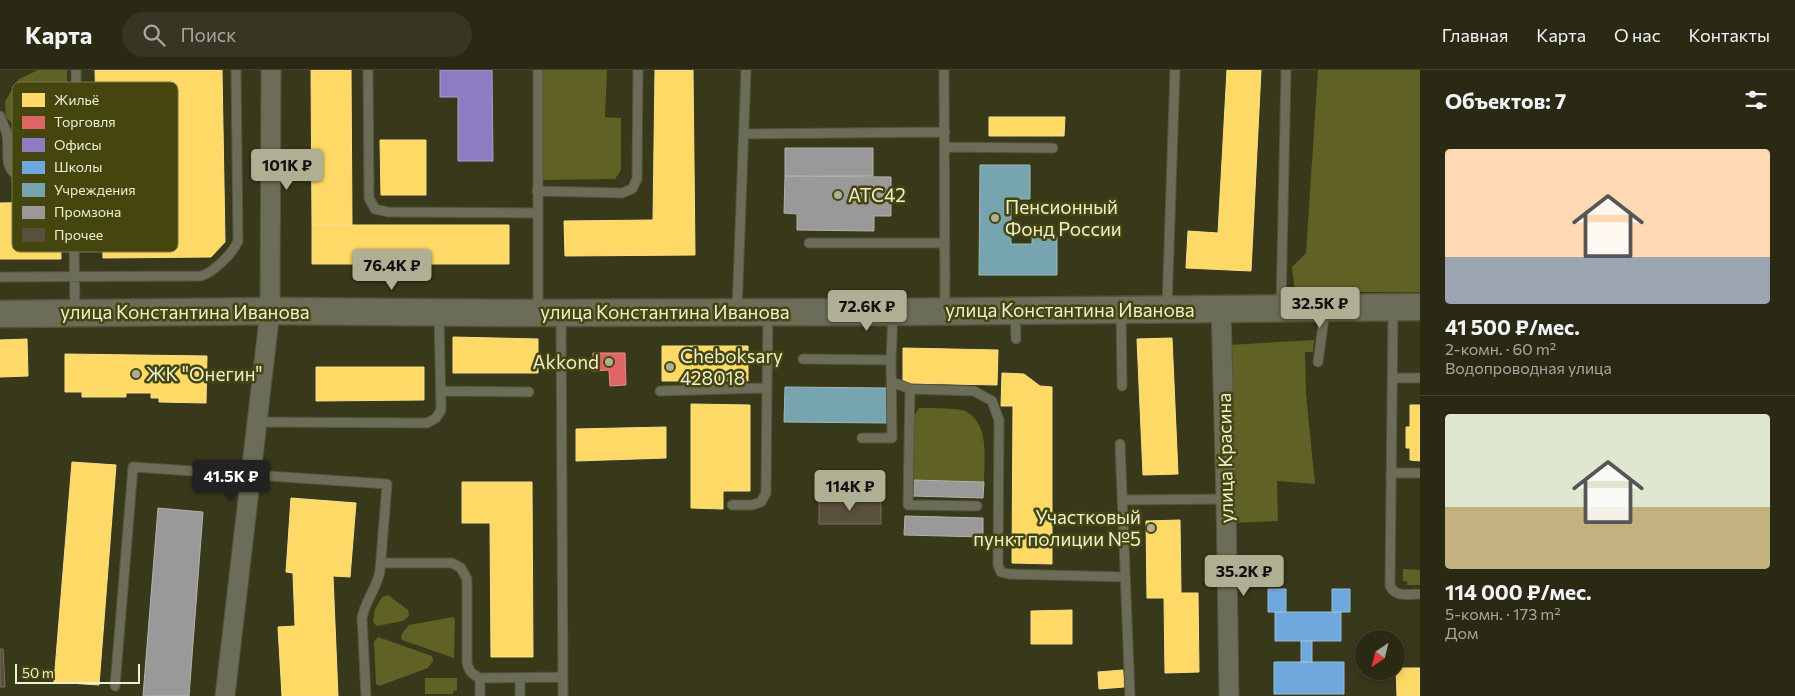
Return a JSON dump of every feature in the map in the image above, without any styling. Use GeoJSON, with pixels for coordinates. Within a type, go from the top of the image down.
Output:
{"type":"FeatureCollection","features":[{"type":"Feature","properties":{"kind":"street"},"geometry":{"type":"LineString","coordinates":[[225,696],[270,311],[271,70]]}},
{"type":"Feature","properties":{"kind":"street","name":"улица Константина Иванова"},"geometry":{"type":"LineString","coordinates":[[0,314],[270,311],[549,313],[893,312],[945,310],[1420,307]]}},
{"type":"Feature","properties":{"kind":"street","name":"улица Красина"},"geometry":{"type":"LineString","coordinates":[[1220,309],[1226,499],[1229,696]]}},
{"type":"Feature","properties":{"kind":"lane"},"geometry":{"type":"LineString","coordinates":[[0,277],[205,275],[213,270],[235,247],[238,237],[236,70]]}},
{"type":"Feature","properties":{"kind":"lane"},"geometry":{"type":"LineString","coordinates":[[368,70],[369,198],[375,209],[388,212],[537,213]]}},
{"type":"Feature","properties":{"kind":"lane"},"geometry":{"type":"LineString","coordinates":[[538,70],[537,213],[549,313],[563,696]]}},
{"type":"Feature","properties":{"kind":"lane"},"geometry":{"type":"LineString","coordinates":[[538,191],[622,193],[632,189],[637,179],[638,70]]}},
{"type":"Feature","properties":{"kind":"lane"},"geometry":{"type":"LineString","coordinates":[[737,312],[746,70]]}},
{"type":"Feature","properties":{"kind":"lane"},"geometry":{"type":"LineString","coordinates":[[944,70],[945,310]]}},
{"type":"Feature","properties":{"kind":"lane"},"geometry":{"type":"LineString","coordinates":[[1166,309],[1175,70]]}},
{"type":"Feature","properties":{"kind":"lane"},"geometry":{"type":"LineString","coordinates":[[1281,309],[1286,70]]}},
{"type":"Feature","properties":{"kind":"lane"},"geometry":{"type":"LineString","coordinates":[[0,116],[7,136],[8,165],[12,170]]}},
{"type":"Feature","properties":{"kind":"lane"},"geometry":{"type":"LineString","coordinates":[[744,134],[945,132]]}},
{"type":"Feature","properties":{"kind":"lane"},"geometry":{"type":"LineString","coordinates":[[945,147],[1053,148]]}},
{"type":"Feature","properties":{"kind":"lane"},"geometry":{"type":"LineString","coordinates":[[809,243],[945,242]]}},
{"type":"Feature","properties":{"kind":"lane"},"geometry":{"type":"LineString","coordinates":[[74,252],[75,313]]}},
{"type":"Feature","properties":{"kind":"lane"},"geometry":{"type":"LineString","coordinates":[[1393,307],[1390,586],[1398,594],[1420,594]]}},
{"type":"Feature","properties":{"kind":"lane"},"geometry":{"type":"LineString","coordinates":[[1318,362],[1325,309]]}},
{"type":"Feature","properties":{"kind":"lane"},"geometry":{"type":"LineString","coordinates":[[1121,310],[1122,386]]}},
{"type":"Feature","properties":{"kind":"lane"},"geometry":{"type":"LineString","coordinates":[[1014,311],[1016,339]]}},
{"type":"Feature","properties":{"kind":"lane"},"geometry":{"type":"LineString","coordinates":[[257,422],[427,423],[436,418],[440,410],[441,391],[440,312]]}},
{"type":"Feature","properties":{"kind":"lane"},"geometry":{"type":"LineString","coordinates":[[732,505],[752,505],[762,502],[766,493],[768,312]]}},
{"type":"Feature","properties":{"kind":"lane"},"geometry":{"type":"LineString","coordinates":[[862,438],[892,438],[893,312]]}},
{"type":"Feature","properties":{"kind":"lane"},"geometry":{"type":"LineString","coordinates":[[803,359],[892,360]]}},
{"type":"Feature","properties":{"kind":"lane"},"geometry":{"type":"LineString","coordinates":[[1393,378],[1420,378]]}},
{"type":"Feature","properties":{"kind":"lane"},"geometry":{"type":"LineString","coordinates":[[892,382],[910,389],[974,391],[992,401],[999,420],[998,565],[1002,572],[1008,574],[1125,577]]}},
{"type":"Feature","properties":{"kind":"lane"},"geometry":{"type":"LineString","coordinates":[[660,390],[767,388]]}},
{"type":"Feature","properties":{"kind":"lane"},"geometry":{"type":"LineString","coordinates":[[910,389],[908,505],[977,506]]}},
{"type":"Feature","properties":{"kind":"lane"},"geometry":{"type":"LineString","coordinates":[[441,391],[529,392]]}},
{"type":"Feature","properties":{"kind":"lane"},"geometry":{"type":"LineString","coordinates":[[1120,444],[1130,696]]}},
{"type":"Feature","properties":{"kind":"lane"},"geometry":{"type":"LineString","coordinates":[[115,686],[134,467],[387,484],[378,582],[362,618],[366,696]]}},
{"type":"Feature","properties":{"kind":"lane"},"geometry":{"type":"LineString","coordinates":[[1392,473],[1420,473]]}},
{"type":"Feature","properties":{"kind":"lane"},"geometry":{"type":"LineString","coordinates":[[1122,500],[1226,499]]}},
{"type":"Feature","properties":{"kind":"lane"},"geometry":{"type":"LineString","coordinates":[[381,563],[452,563],[461,568],[467,579],[468,667],[474,676],[480,678],[563,678]]}},
{"type":"Feature","properties":{"kind":"lane"},"geometry":{"type":"LineString","coordinates":[[480,678],[480,696]]}},
{"type":"Feature","properties":{"kind":"lane"},"geometry":{"type":"LineString","coordinates":[[520,678],[520,696]]}},
{"type":"Feature","properties":{"kind":"shaded area"},"geometry":{"type":"Polygon","coordinates":[[[38,70],[67,70],[67,82],[17,82],[19,79],[38,70]]]}},
{"type":"Feature","properties":{"kind":"shaded area"},"geometry":{"type":"Polygon","coordinates":[[[543,70],[607,70],[605,117],[621,118],[621,170],[615,179],[541,180],[543,70]]]}},
{"type":"Feature","properties":{"kind":"shaded area"},"geometry":{"type":"Polygon","coordinates":[[[1318,70],[1420,70],[1420,292],[1295,292],[1292,267],[1306,253],[1318,70]]]}},
{"type":"Feature","properties":{"kind":"shaded area"},"geometry":{"type":"Polygon","coordinates":[[[12,90],[12,122],[6,118],[5,101],[12,90]]]}},
{"type":"Feature","properties":{"kind":"shaded area"},"geometry":{"type":"Polygon","coordinates":[[[1314,340],[1313,352],[1305,352],[1306,394],[1315,484],[1277,481],[1278,521],[1234,523],[1228,345],[1314,340]]]}},
{"type":"Feature","properties":{"kind":"shaded area"},"geometry":{"type":"Polygon","coordinates":[[[919,408],[961,410],[973,417],[979,424],[984,442],[984,482],[912,480],[912,419],[919,408]]]}},
{"type":"Feature","properties":{"kind":"shaded area"},"geometry":{"type":"Polygon","coordinates":[[[1403,569],[1420,570],[1420,585],[1407,585],[1407,581],[1403,581],[1403,569]]]}},
{"type":"Feature","properties":{"kind":"shaded area"},"geometry":{"type":"Polygon","coordinates":[[[388,595],[408,610],[409,616],[403,621],[377,626],[373,622],[375,609],[382,597],[388,595]]]}},
{"type":"Feature","properties":{"kind":"shaded area"},"geometry":{"type":"Polygon","coordinates":[[[453,617],[455,619],[454,658],[402,640],[401,635],[409,625],[453,617]]]}},
{"type":"Feature","properties":{"kind":"shaded area"},"geometry":{"type":"Polygon","coordinates":[[[378,637],[432,656],[433,661],[428,668],[379,686],[376,684],[374,642],[378,637]]]}},
{"type":"Feature","properties":{"kind":"shaded area"},"geometry":{"type":"Polygon","coordinates":[[[425,678],[457,678],[457,690],[453,691],[453,694],[425,694],[425,678]]]}},
{"type":"Feature","properties":{"kind":"building: Жильё"},"geometry":{"type":"Polygon","coordinates":[[[95,70],[222,70],[225,242],[211,257],[103,258],[103,252],[178,252],[178,82],[95,82],[95,70]]]}},
{"type":"Feature","properties":{"kind":"building: Жильё"},"geometry":{"type":"Polygon","coordinates":[[[311,70],[351,70],[352,225],[312,225],[311,70]]]}},
{"type":"Feature","properties":{"kind":"building: Жильё"},"geometry":{"type":"Polygon","coordinates":[[[655,70],[693,70],[695,255],[565,256],[564,221],[653,220],[655,70]]]}},
{"type":"Feature","properties":{"kind":"building: Жильё"},"geometry":{"type":"Polygon","coordinates":[[[1227,70],[1261,70],[1251,271],[1186,268],[1188,231],[1218,233],[1227,70]]]}},
{"type":"Feature","properties":{"kind":"building: Жильё"},"geometry":{"type":"Polygon","coordinates":[[[989,117],[1065,117],[1064,136],[989,136],[989,117]]]}},
{"type":"Feature","properties":{"kind":"building: Жильё"},"geometry":{"type":"Polygon","coordinates":[[[380,140],[426,140],[426,195],[381,195],[380,140]]]}},
{"type":"Feature","properties":{"kind":"building: Жильё"},"geometry":{"type":"Polygon","coordinates":[[[0,203],[12,203],[12,252],[61,252],[61,259],[0,259],[0,203]]]}},
{"type":"Feature","properties":{"kind":"building: Жильё"},"geometry":{"type":"Polygon","coordinates":[[[312,225],[509,225],[509,264],[312,264],[312,225]]]}},
{"type":"Feature","properties":{"kind":"building: Жильё"},"geometry":{"type":"Polygon","coordinates":[[[453,337],[538,339],[538,373],[453,373],[453,337]]]}},
{"type":"Feature","properties":{"kind":"building: Жильё"},"geometry":{"type":"Polygon","coordinates":[[[1172,338],[1178,474],[1143,475],[1137,339],[1172,338]]]}},
{"type":"Feature","properties":{"kind":"building: Жильё"},"geometry":{"type":"Polygon","coordinates":[[[27,339],[28,376],[0,377],[0,340],[27,339]]]}},
{"type":"Feature","properties":{"kind":"building: Жильё"},"geometry":{"type":"Polygon","coordinates":[[[662,346],[748,346],[748,381],[662,381],[662,346]]]}},
{"type":"Feature","properties":{"kind":"building: Жильё"},"geometry":{"type":"Polygon","coordinates":[[[903,348],[998,350],[997,385],[903,383],[903,348]]]}},
{"type":"Feature","properties":{"kind":"building: Жильё","name":"ЖК \"Онегин\""},"geometry":{"type":"Polygon","coordinates":[[[65,354],[207,356],[206,403],[159,402],[159,398],[151,398],[151,393],[126,393],[126,397],[82,397],[82,392],[65,392],[65,354]]]}},
{"type":"Feature","properties":{"kind":"building: Жильё"},"geometry":{"type":"Polygon","coordinates":[[[316,367],[424,367],[424,400],[316,401],[316,367]]]}},
{"type":"Feature","properties":{"kind":"building: Жильё"},"geometry":{"type":"Polygon","coordinates":[[[1002,373],[1024,374],[1040,386],[1052,387],[1052,564],[1012,563],[1013,406],[1001,406],[1002,373]]]}},
{"type":"Feature","properties":{"kind":"building: Жильё"},"geometry":{"type":"Polygon","coordinates":[[[691,404],[750,405],[750,491],[723,491],[723,509],[691,508],[691,404]]]}},
{"type":"Feature","properties":{"kind":"building: Жильё"},"geometry":{"type":"Polygon","coordinates":[[[1410,405],[1420,405],[1420,461],[1410,460],[1410,448],[1406,448],[1406,427],[1410,427],[1410,405]]]}},
{"type":"Feature","properties":{"kind":"building: Жильё"},"geometry":{"type":"Polygon","coordinates":[[[666,427],[666,458],[576,461],[576,429],[666,427]]]}},
{"type":"Feature","properties":{"kind":"building: Жильё"},"geometry":{"type":"Polygon","coordinates":[[[72,462],[116,465],[99,685],[54,682],[72,462]]]}},
{"type":"Feature","properties":{"kind":"building: Жильё"},"geometry":{"type":"Polygon","coordinates":[[[462,482],[532,482],[533,657],[491,657],[490,523],[462,523],[462,482]]]}},
{"type":"Feature","properties":{"kind":"building: Жильё"},"geometry":{"type":"Polygon","coordinates":[[[291,498],[356,503],[350,577],[333,576],[338,696],[282,696],[278,627],[295,626],[293,573],[286,572],[291,498]]]}},
{"type":"Feature","properties":{"kind":"building: Жильё"},"geometry":{"type":"Polygon","coordinates":[[[1180,520],[1181,593],[1198,593],[1199,672],[1165,673],[1164,598],[1147,598],[1146,521],[1180,520]]]}},
{"type":"Feature","properties":{"kind":"building: Жильё"},"geometry":{"type":"Polygon","coordinates":[[[1072,610],[1072,644],[1031,644],[1031,611],[1072,610]]]}},
{"type":"Feature","properties":{"kind":"building: Жильё"},"geometry":{"type":"Polygon","coordinates":[[[1405,668],[1420,668],[1420,696],[1397,696],[1396,680],[1405,680],[1405,668]]]}},
{"type":"Feature","properties":{"kind":"building: Жильё"},"geometry":{"type":"Polygon","coordinates":[[[1123,670],[1124,687],[1099,689],[1098,672],[1123,670]]]}},
{"type":"Feature","properties":{"kind":"building: Торговля","name":"Akkond"},"geometry":{"type":"Polygon","coordinates":[[[593,353],[625,353],[626,385],[610,386],[609,370],[593,371],[593,353]]]}},
{"type":"Feature","properties":{"kind":"building: Офисы"},"geometry":{"type":"Polygon","coordinates":[[[440,70],[492,70],[493,161],[458,161],[458,97],[440,97],[440,70]]]}},
{"type":"Feature","properties":{"kind":"building: Школы"},"geometry":{"type":"Polygon","coordinates":[[[1268,589],[1286,589],[1286,612],[1268,612],[1268,589]]]}},
{"type":"Feature","properties":{"kind":"building: Школы"},"geometry":{"type":"Polygon","coordinates":[[[1332,589],[1350,589],[1350,612],[1332,612],[1332,589]]]}},
{"type":"Feature","properties":{"kind":"building: Школы"},"geometry":{"type":"Polygon","coordinates":[[[1275,612],[1341,612],[1341,641],[1275,641],[1275,612]]]}},
{"type":"Feature","properties":{"kind":"building: Школы"},"geometry":{"type":"Polygon","coordinates":[[[1301,641],[1312,641],[1312,662],[1301,662],[1301,641]]]}},
{"type":"Feature","properties":{"kind":"building: Школы"},"geometry":{"type":"Polygon","coordinates":[[[1274,662],[1344,662],[1344,694],[1274,694],[1274,662]]]}},
{"type":"Feature","properties":{"kind":"building: Учреждения","name":"Пенсионный Фонд России"},"geometry":{"type":"Polygon","coordinates":[[[980,165],[1030,165],[1030,199],[1011,199],[1011,244],[1032,244],[1032,237],[1057,237],[1057,275],[979,275],[980,165]]]}},
{"type":"Feature","properties":{"kind":"building: Учреждения"},"geometry":{"type":"Polygon","coordinates":[[[785,387],[887,388],[887,423],[784,422],[785,387]]]}},
{"type":"Feature","properties":{"kind":"building: Промзона"},"geometry":{"type":"Polygon","coordinates":[[[785,148],[873,148],[873,176],[785,176],[785,148]]]}},
{"type":"Feature","properties":{"kind":"building: Промзона","name":"АТС42"},"geometry":{"type":"Polygon","coordinates":[[[785,176],[891,177],[891,216],[874,216],[874,231],[797,230],[797,214],[784,213],[785,176]]]}},
{"type":"Feature","properties":{"kind":"building: Промзона"},"geometry":{"type":"Polygon","coordinates":[[[912,480],[984,482],[983,498],[912,496],[912,480]]]}},
{"type":"Feature","properties":{"kind":"building: Промзона"},"geometry":{"type":"Polygon","coordinates":[[[158,508],[203,512],[189,696],[143,696],[158,508]]]}},
{"type":"Feature","properties":{"kind":"building: Промзона"},"geometry":{"type":"Polygon","coordinates":[[[905,516],[983,518],[983,537],[904,535],[905,516]]]}},
{"type":"Feature","properties":{"kind":"building: Прочее"},"geometry":{"type":"Polygon","coordinates":[[[881,500],[881,524],[819,524],[819,501],[881,500]]]}},
{"type":"Feature","properties":{"kind":"building: Прочее"},"geometry":{"type":"Polygon","coordinates":[[[0,649],[3,649],[5,687],[0,687],[0,649]]]}},
{"type":"Feature","properties":{"kind":"place","name":"АТС42"},"geometry":{"type":"Point","coordinates":[838,195]}},
{"type":"Feature","properties":{"kind":"place","name":"Пенсионный Фонд России"},"geometry":{"type":"Point","coordinates":[995,218]}},
{"type":"Feature","properties":{"kind":"place","name":"Akkond"},"geometry":{"type":"Point","coordinates":[609,362]}},
{"type":"Feature","properties":{"kind":"place","name":"Cheboksary 428018"},"geometry":{"type":"Point","coordinates":[670,367]}},
{"type":"Feature","properties":{"kind":"place","name":"ЖК \"Онегин\""},"geometry":{"type":"Point","coordinates":[136,374]}},
{"type":"Feature","properties":{"kind":"place","name":"Участковый пункт полиции №5"},"geometry":{"type":"Point","coordinates":[1151,528]}}]}
